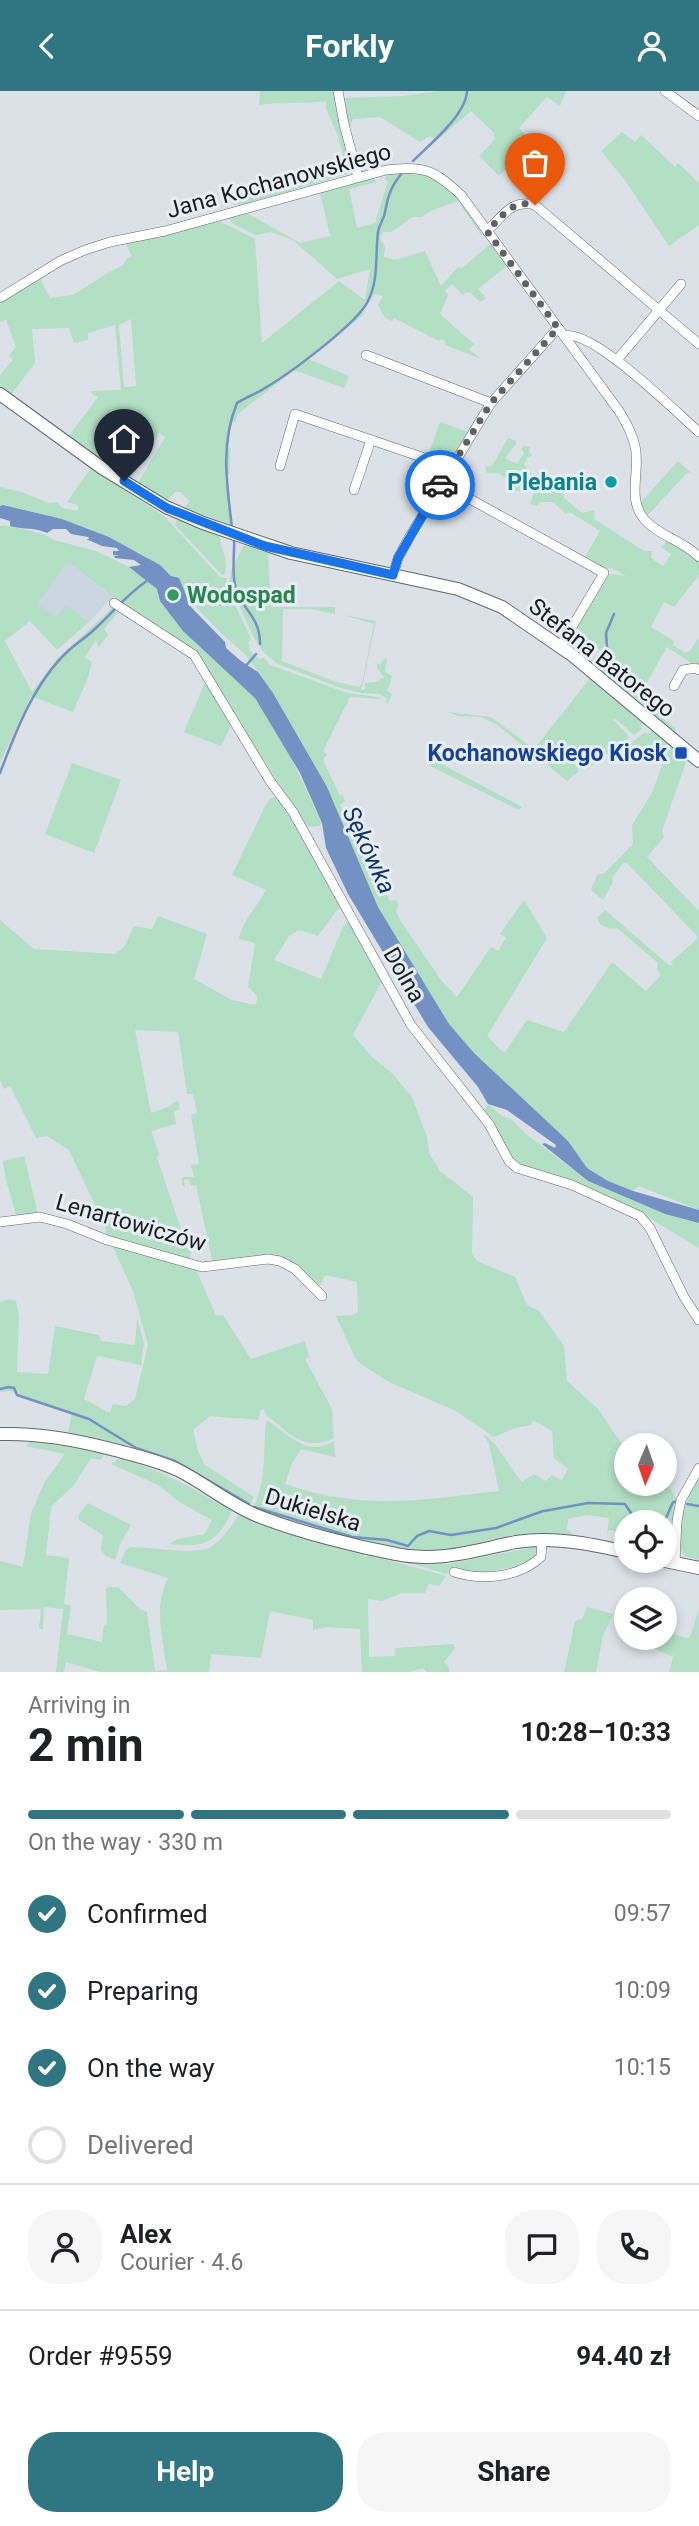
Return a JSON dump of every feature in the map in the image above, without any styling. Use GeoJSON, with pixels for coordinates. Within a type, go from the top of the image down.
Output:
{"type":"FeatureCollection","features":[{"type":"Feature","properties":{"kind":"street"},"geometry":{"type":"LineString","coordinates":[[338,91],[358,177]]}},
{"type":"Feature","properties":{"kind":"street"},"geometry":{"type":"LineString","coordinates":[[665,91],[699,116]]}},
{"type":"Feature","properties":{"kind":"street","name":"Jana Kochanowskiego"},"geometry":{"type":"LineString","coordinates":[[0,298],[60,261],[110,242],[163,232],[386,170],[406,167],[424,169],[441,177],[461,195],[630,428],[636,447],[634,489],[638,510],[645,520],[699,557]]}},
{"type":"Feature","properties":{"kind":"street"},"geometry":{"type":"LineString","coordinates":[[487,231],[513,206],[524,202],[535,205],[699,344]]}},
{"type":"Feature","properties":{"kind":"street"},"geometry":{"type":"LineString","coordinates":[[617,360],[681,284]]}},
{"type":"Feature","properties":{"kind":"street"},"geometry":{"type":"LineString","coordinates":[[393,575],[398,558],[491,403],[561,332],[587,340],[617,360],[699,432]]}},
{"type":"Feature","properties":{"kind":"street"},"geometry":{"type":"LineString","coordinates":[[366,355],[491,403]]}},
{"type":"Feature","properties":{"kind":"street","name":"Stefana Batorego"},"geometry":{"type":"LineString","coordinates":[[0,394],[102,468],[166,507],[290,553],[458,589],[502,607],[560,647],[699,761]]}},
{"type":"Feature","properties":{"kind":"street"},"geometry":{"type":"LineString","coordinates":[[280,466],[295,414],[451,467]]}},
{"type":"Feature","properties":{"kind":"street"},"geometry":{"type":"LineString","coordinates":[[354,490],[371,440]]}},
{"type":"Feature","properties":{"kind":"street"},"geometry":{"type":"LineString","coordinates":[[441,483],[604,573],[560,647]]}},
{"type":"Feature","properties":{"kind":"street","name":"Dolna"},"geometry":{"type":"LineString","coordinates":[[114,603],[194,655],[270,781],[293,812],[411,1025],[489,1124],[509,1161],[515,1167],[572,1185],[640,1216],[650,1228],[684,1297],[699,1319]]}},
{"type":"Feature","properties":{"kind":"street"},"geometry":{"type":"LineString","coordinates":[[674,686],[683,670],[699,670]]}},
{"type":"Feature","properties":{"kind":"street","name":"Lenartowiczów"},"geometry":{"type":"LineString","coordinates":[[0,1222],[40,1217],[202,1267],[268,1259],[280,1261],[295,1269],[322,1296]]}},
{"type":"Feature","properties":{"kind":"street","name":"Dukielska"},"geometry":{"type":"LineString","coordinates":[[0,1434],[48,1435],[144,1457],[177,1470],[238,1507],[260,1517],[366,1548],[400,1555],[443,1557],[517,1542],[542,1540],[573,1542],[614,1550]]}},
{"type":"Feature","properties":{"kind":"street"},"geometry":{"type":"LineString","coordinates":[[677,1521],[681,1500],[699,1468]]}},
{"type":"Feature","properties":{"kind":"street"},"geometry":{"type":"LineString","coordinates":[[454,1571],[481,1577],[512,1573],[541,1557],[542,1540]]}},
{"type":"Feature","properties":{"kind":"street"},"geometry":{"type":"LineString","coordinates":[[677,1563],[699,1568]]}},
{"type":"Feature","properties":{"kind":"shaded area"},"geometry":{"type":"Polygon","coordinates":[[[68,562],[112,597],[89,622],[66,605],[56,617],[37,603],[68,562]]]}},
{"type":"Feature","properties":{"kind":"green space"},"geometry":{"type":"Polygon","coordinates":[[[260,91],[336,91],[354,172],[238,206],[235,192],[346,166],[338,136],[326,109],[326,101],[259,105],[260,91]]]}},
{"type":"Feature","properties":{"kind":"green space"},"geometry":{"type":"Polygon","coordinates":[[[440,91],[566,91],[560,106],[547,97],[519,128],[534,143],[499,176],[479,156],[495,139],[494,133],[471,111],[437,140],[430,136],[420,142],[380,117],[353,119],[348,128],[344,98],[403,96],[440,91]]]}},
{"type":"Feature","properties":{"kind":"green space"},"geometry":{"type":"Polygon","coordinates":[[[622,132],[635,142],[641,135],[675,167],[678,163],[699,183],[699,225],[669,246],[624,179],[601,151],[622,132]]]}},
{"type":"Feature","properties":{"kind":"green space"},"geometry":{"type":"Polygon","coordinates":[[[413,171],[447,187],[462,203],[483,234],[481,235],[458,201],[430,211],[422,217],[413,217],[391,232],[383,232],[380,238],[385,247],[384,257],[395,260],[425,251],[441,286],[458,267],[462,268],[488,246],[492,245],[507,266],[478,289],[486,298],[480,302],[471,293],[466,292],[463,295],[452,284],[445,291],[448,295],[440,314],[474,344],[469,349],[481,359],[445,345],[446,342],[441,339],[439,341],[394,318],[392,321],[385,318],[378,305],[383,296],[374,294],[370,301],[365,301],[364,314],[308,359],[349,376],[344,388],[294,370],[238,414],[235,422],[232,421],[228,448],[229,474],[225,475],[231,525],[184,508],[190,501],[180,492],[175,492],[164,504],[138,483],[165,437],[159,433],[129,481],[68,437],[98,397],[91,391],[121,390],[115,325],[88,333],[88,340],[74,343],[69,328],[32,329],[35,363],[9,397],[0,389],[0,375],[13,360],[9,356],[16,347],[6,320],[0,322],[0,302],[40,278],[50,298],[73,295],[132,257],[125,242],[217,220],[255,239],[262,343],[339,281],[365,300],[370,269],[337,279],[293,240],[271,232],[256,235],[233,224],[228,218],[245,212],[300,243],[330,236],[320,192],[373,178],[377,182],[349,189],[357,228],[375,223],[388,181],[385,180],[386,175],[413,171]],[[131,319],[119,325],[124,387],[136,386],[131,319]]]}},
{"type":"Feature","properties":{"kind":"green space"},"geometry":{"type":"Polygon","coordinates":[[[478,414],[480,415],[450,463],[428,456],[440,422],[468,432],[478,414]]]}},
{"type":"Feature","properties":{"kind":"green space"},"geometry":{"type":"Polygon","coordinates":[[[508,438],[516,441],[516,444],[505,458],[517,464],[524,453],[523,445],[530,447],[529,452],[532,455],[524,464],[530,473],[569,478],[571,483],[547,483],[545,489],[562,493],[564,498],[582,513],[595,510],[594,519],[644,551],[652,551],[651,558],[663,566],[671,554],[662,548],[667,539],[691,553],[699,562],[699,575],[674,607],[664,602],[651,627],[674,641],[673,645],[685,653],[690,651],[699,637],[699,668],[667,647],[638,698],[676,729],[673,734],[590,662],[601,651],[577,628],[610,574],[626,576],[612,568],[602,569],[584,559],[600,531],[570,512],[566,514],[553,502],[540,502],[537,506],[530,504],[534,493],[526,490],[513,491],[507,486],[507,479],[498,473],[487,473],[485,467],[492,466],[508,438]]]}},
{"type":"Feature","properties":{"kind":"green space"},"geometry":{"type":"Polygon","coordinates":[[[678,461],[690,472],[647,516],[642,510],[641,502],[678,461]]]}},
{"type":"Feature","properties":{"kind":"green space"},"geometry":{"type":"Polygon","coordinates":[[[91,468],[164,516],[220,577],[226,578],[229,592],[251,639],[248,642],[250,651],[259,659],[264,658],[270,665],[347,693],[382,699],[350,697],[323,751],[327,754],[323,760],[345,801],[340,805],[390,901],[397,900],[396,911],[400,920],[441,980],[457,997],[491,947],[498,951],[506,938],[500,934],[524,900],[547,938],[487,1036],[502,1051],[505,1052],[527,1020],[564,1032],[612,962],[646,991],[661,975],[657,970],[658,963],[617,928],[610,929],[600,924],[597,918],[605,910],[670,966],[673,964],[671,962],[697,939],[627,863],[623,863],[612,878],[613,882],[603,900],[591,890],[597,875],[605,873],[633,844],[632,825],[652,793],[665,757],[662,752],[644,748],[631,749],[620,756],[619,753],[645,732],[647,734],[652,731],[687,759],[662,831],[664,837],[647,857],[699,911],[699,1210],[639,1186],[633,1191],[608,1181],[587,1168],[567,1141],[474,1053],[449,1024],[378,907],[327,788],[273,693],[245,654],[193,604],[174,577],[143,555],[109,537],[62,519],[0,506],[0,487],[49,503],[57,502],[62,508],[78,511],[78,505],[67,502],[91,468]]]}},
{"type":"Feature","properties":{"kind":"green space"},"geometry":{"type":"Polygon","coordinates":[[[177,519],[220,534],[226,564],[225,574],[222,575],[175,525],[177,519]]]}},
{"type":"Feature","properties":{"kind":"green space"},"geometry":{"type":"Polygon","coordinates":[[[0,526],[43,534],[54,540],[96,551],[129,567],[157,589],[160,601],[194,642],[255,698],[290,756],[322,823],[319,826],[306,827],[196,654],[122,607],[68,562],[38,603],[56,617],[66,605],[89,622],[57,650],[30,621],[5,641],[32,692],[56,660],[113,607],[119,611],[104,629],[108,635],[99,647],[96,640],[85,657],[92,662],[73,712],[31,696],[0,763],[0,526]]]}},
{"type":"Feature","properties":{"kind":"green space"},"geometry":{"type":"Polygon","coordinates":[[[245,543],[319,565],[268,554],[271,607],[335,607],[335,614],[311,609],[283,609],[282,661],[336,682],[359,687],[374,624],[344,615],[376,621],[362,687],[360,690],[365,690],[365,683],[376,682],[384,677],[377,664],[387,659],[385,672],[392,676],[386,690],[392,694],[387,705],[386,698],[380,694],[360,693],[338,687],[278,664],[264,653],[253,636],[229,583],[232,568],[245,543]]]}},
{"type":"Feature","properties":{"kind":"green space"},"geometry":{"type":"Polygon","coordinates":[[[591,677],[644,723],[640,727],[642,729],[634,735],[616,719],[613,720],[630,737],[587,769],[583,764],[587,757],[578,757],[573,761],[579,771],[567,781],[496,724],[481,717],[458,716],[448,712],[491,717],[534,749],[591,677]]]}},
{"type":"Feature","properties":{"kind":"green space"},"geometry":{"type":"Polygon","coordinates":[[[206,680],[232,723],[221,746],[184,732],[206,680]]]}},
{"type":"Feature","properties":{"kind":"green space"},"geometry":{"type":"Polygon","coordinates":[[[434,760],[522,807],[519,810],[430,766],[434,760]]]}},
{"type":"Feature","properties":{"kind":"green space"},"geometry":{"type":"Polygon","coordinates":[[[72,763],[121,780],[94,853],[45,834],[72,763]]]}},
{"type":"Feature","properties":{"kind":"green space"},"geometry":{"type":"Polygon","coordinates":[[[278,796],[344,910],[338,909],[318,936],[299,930],[289,936],[274,960],[321,979],[349,919],[383,979],[353,1035],[412,1097],[427,1137],[429,1153],[440,1171],[473,1197],[472,1254],[477,1261],[515,1277],[527,1305],[539,1311],[564,1346],[567,1381],[598,1409],[614,1433],[614,1496],[675,1496],[678,1501],[677,1514],[677,1510],[614,1510],[614,1531],[609,1530],[607,1535],[609,1518],[587,1515],[568,1519],[567,1529],[573,1535],[540,1534],[493,1539],[483,1544],[429,1553],[401,1550],[317,1530],[253,1509],[261,1487],[268,1421],[307,1446],[324,1446],[334,1441],[335,1457],[301,1449],[292,1463],[285,1484],[340,1498],[418,1500],[499,1491],[489,1444],[483,1434],[495,1444],[522,1482],[534,1474],[546,1481],[551,1475],[562,1480],[568,1469],[554,1458],[552,1431],[533,1420],[531,1425],[494,1437],[456,1411],[389,1382],[361,1364],[355,1358],[336,1316],[358,1312],[357,1282],[325,1275],[320,1286],[287,1263],[213,1264],[196,1185],[191,1186],[189,1179],[184,1180],[185,1187],[182,1185],[182,1177],[194,1177],[191,1165],[199,1164],[191,1115],[197,1113],[193,1094],[187,1094],[178,1032],[135,1030],[151,1113],[178,1100],[180,1109],[174,1111],[176,1124],[151,1131],[159,1154],[157,1158],[191,1252],[189,1261],[108,1238],[69,1150],[47,1136],[36,1138],[10,1086],[4,1089],[0,1080],[0,920],[34,949],[115,954],[124,947],[134,926],[152,929],[158,916],[207,934],[194,979],[232,1000],[255,1005],[257,997],[248,987],[255,943],[239,939],[246,920],[266,890],[232,875],[270,799],[278,796]]]}},
{"type":"Feature","properties":{"kind":"green space"},"geometry":{"type":"Polygon","coordinates":[[[488,1104],[502,1116],[511,1119],[526,1134],[588,1181],[665,1214],[699,1223],[699,1248],[634,1209],[523,1168],[514,1162],[484,1111],[488,1104]]]}},
{"type":"Feature","properties":{"kind":"green space"},"geometry":{"type":"Polygon","coordinates":[[[24,1156],[38,1214],[17,1218],[3,1161],[24,1156]]]}},
{"type":"Feature","properties":{"kind":"green space"},"geometry":{"type":"Polygon","coordinates":[[[112,1245],[196,1269],[216,1316],[223,1315],[251,1359],[305,1341],[309,1357],[305,1359],[332,1409],[334,1438],[323,1442],[305,1442],[265,1414],[264,1409],[261,1410],[258,1420],[210,1416],[193,1430],[205,1465],[254,1497],[249,1506],[175,1461],[136,1448],[68,1432],[72,1413],[20,1397],[12,1391],[0,1392],[0,1302],[9,1299],[16,1301],[19,1316],[17,1372],[48,1374],[55,1326],[99,1335],[101,1341],[135,1345],[137,1318],[144,1343],[141,1365],[97,1356],[84,1399],[110,1413],[113,1404],[126,1406],[135,1399],[148,1345],[133,1291],[112,1245]]]}},
{"type":"Feature","properties":{"kind":"green space"},"geometry":{"type":"Polygon","coordinates":[[[30,1442],[104,1454],[101,1460],[91,1458],[74,1485],[51,1507],[46,1555],[69,1558],[64,1604],[71,1606],[67,1634],[102,1642],[104,1625],[107,1624],[106,1587],[118,1587],[140,1609],[147,1612],[155,1671],[167,1670],[160,1612],[163,1589],[168,1578],[120,1563],[126,1550],[131,1547],[182,1551],[209,1548],[225,1533],[238,1515],[316,1543],[318,1541],[362,1553],[365,1557],[369,1555],[446,1576],[439,1586],[429,1584],[425,1593],[402,1593],[382,1601],[368,1599],[369,1657],[395,1656],[395,1648],[453,1644],[455,1648],[444,1662],[450,1672],[427,1672],[423,1668],[409,1672],[362,1672],[360,1629],[327,1627],[313,1630],[313,1620],[270,1611],[261,1658],[211,1654],[209,1672],[100,1672],[66,1662],[64,1672],[56,1672],[63,1609],[44,1607],[43,1629],[39,1629],[41,1609],[0,1610],[0,1561],[23,1567],[31,1514],[44,1483],[65,1454],[26,1446],[30,1442]]]}},
{"type":"Feature","properties":{"kind":"green space"},"geometry":{"type":"Polygon","coordinates":[[[120,1458],[178,1481],[232,1511],[221,1531],[200,1544],[169,1544],[178,1539],[205,1534],[212,1520],[181,1503],[158,1485],[111,1464],[120,1458]]]}},
{"type":"Feature","properties":{"kind":"green space"},"geometry":{"type":"Polygon","coordinates":[[[699,1478],[699,1560],[685,1556],[681,1547],[680,1527],[682,1516],[699,1478]]]}},
{"type":"Feature","properties":{"kind":"green space"},"geometry":{"type":"Polygon","coordinates":[[[88,1503],[131,1525],[120,1544],[115,1560],[101,1550],[103,1535],[79,1520],[78,1516],[88,1503]]]}},
{"type":"Feature","properties":{"kind":"green space"},"geometry":{"type":"Polygon","coordinates":[[[534,1547],[538,1550],[536,1557],[494,1571],[449,1569],[447,1574],[400,1560],[448,1564],[534,1547]]]}},
{"type":"Feature","properties":{"kind":"green space"},"geometry":{"type":"Polygon","coordinates":[[[587,1607],[613,1614],[603,1636],[596,1672],[564,1672],[575,1621],[582,1619],[587,1607]]]}},
{"type":"Feature","properties":{"kind":"green space"},"geometry":{"type":"Polygon","coordinates":[[[699,1609],[699,1672],[669,1672],[673,1657],[657,1650],[677,1650],[677,1635],[689,1639],[699,1609]]]}},
{"type":"Feature","properties":{"kind":"water"},"geometry":{"type":"Polygon","coordinates":[[[0,506],[62,519],[109,537],[160,565],[171,576],[179,578],[191,607],[225,642],[226,648],[258,672],[273,693],[327,787],[378,907],[449,1024],[474,1053],[568,1141],[587,1168],[608,1181],[633,1191],[699,1210],[699,1223],[665,1214],[588,1181],[542,1144],[555,1148],[556,1145],[507,1110],[488,1104],[478,1087],[428,1027],[348,894],[326,848],[322,823],[300,773],[255,698],[183,631],[160,601],[157,589],[129,567],[141,565],[134,560],[115,558],[114,556],[120,555],[113,555],[113,551],[119,551],[117,548],[102,546],[86,539],[89,539],[88,537],[71,534],[66,529],[53,529],[47,533],[10,526],[10,521],[0,518],[0,506]]]}},
{"type":"Feature","properties":{"kind":"waterway"},"geometry":{"type":"LineString","coordinates":[[413,161],[461,110],[467,91]]}},
{"type":"Feature","properties":{"kind":"waterway"},"geometry":{"type":"LineString","coordinates":[[232,528],[227,449],[228,434],[237,403],[290,372],[337,335],[361,311],[374,284],[377,241],[387,201],[402,173]]}},
{"type":"Feature","properties":{"kind":"waterway"},"geometry":{"type":"LineString","coordinates":[[234,539],[235,583],[239,597],[257,627],[260,644]]}},
{"type":"Feature","properties":{"kind":"waterway"},"geometry":{"type":"LineString","coordinates":[[0,773],[27,708],[45,678],[68,651],[148,580]]}},
{"type":"Feature","properties":{"kind":"waterway"},"geometry":{"type":"LineString","coordinates":[[609,675],[606,633],[614,614]]}},
{"type":"Feature","properties":{"kind":"waterway"},"geometry":{"type":"LineString","coordinates":[[244,668],[256,654]]}},
{"type":"Feature","properties":{"kind":"waterway"},"geometry":{"type":"LineString","coordinates":[[0,1389],[14,1388],[17,1395],[89,1419],[136,1448],[175,1461],[249,1504]]}},
{"type":"Feature","properties":{"kind":"waterway"},"geometry":{"type":"LineString","coordinates":[[670,1510],[673,1502],[676,1502]]}},
{"type":"Feature","properties":{"kind":"waterway"},"geometry":{"type":"LineString","coordinates":[[544,1511],[588,1503],[625,1504],[629,1510]]}},
{"type":"Feature","properties":{"kind":"waterway"},"geometry":{"type":"LineString","coordinates":[[687,1504],[699,1506]]}},
{"type":"Feature","properties":{"kind":"waterway"},"geometry":{"type":"LineString","coordinates":[[254,1507],[352,1537],[387,1540],[408,1546],[417,1536],[429,1531],[451,1535],[496,1528],[543,1511]]}},
{"type":"Feature","properties":{"kind":"way so far"},"geometry":{"type":"LineString","coordinates":[[440,485],[491,403],[558,328],[487,231],[513,206],[524,202],[535,205]]}},
{"type":"Feature","properties":{"kind":"place","name":"Plebania"},"geometry":{"type":"Point","coordinates":[611,482]}},
{"type":"Feature","properties":{"kind":"place","name":"Wodospad"},"geometry":{"type":"Point","coordinates":[173,595]}},
{"type":"Feature","properties":{"kind":"place","name":"Kochanowskiego Kiosk"},"geometry":{"type":"Point","coordinates":[681,753]}},
{"type":"Feature","properties":{"kind":"route"},"geometry":{"type":"LineString","coordinates":[[124,481],[167,508],[265,546],[393,575],[398,558],[440,485]]}},
{"type":"Feature","properties":{"kind":"water label","name":"Sękówka"},"geometry":{"type":"Point","coordinates":[369,850]}}]}
